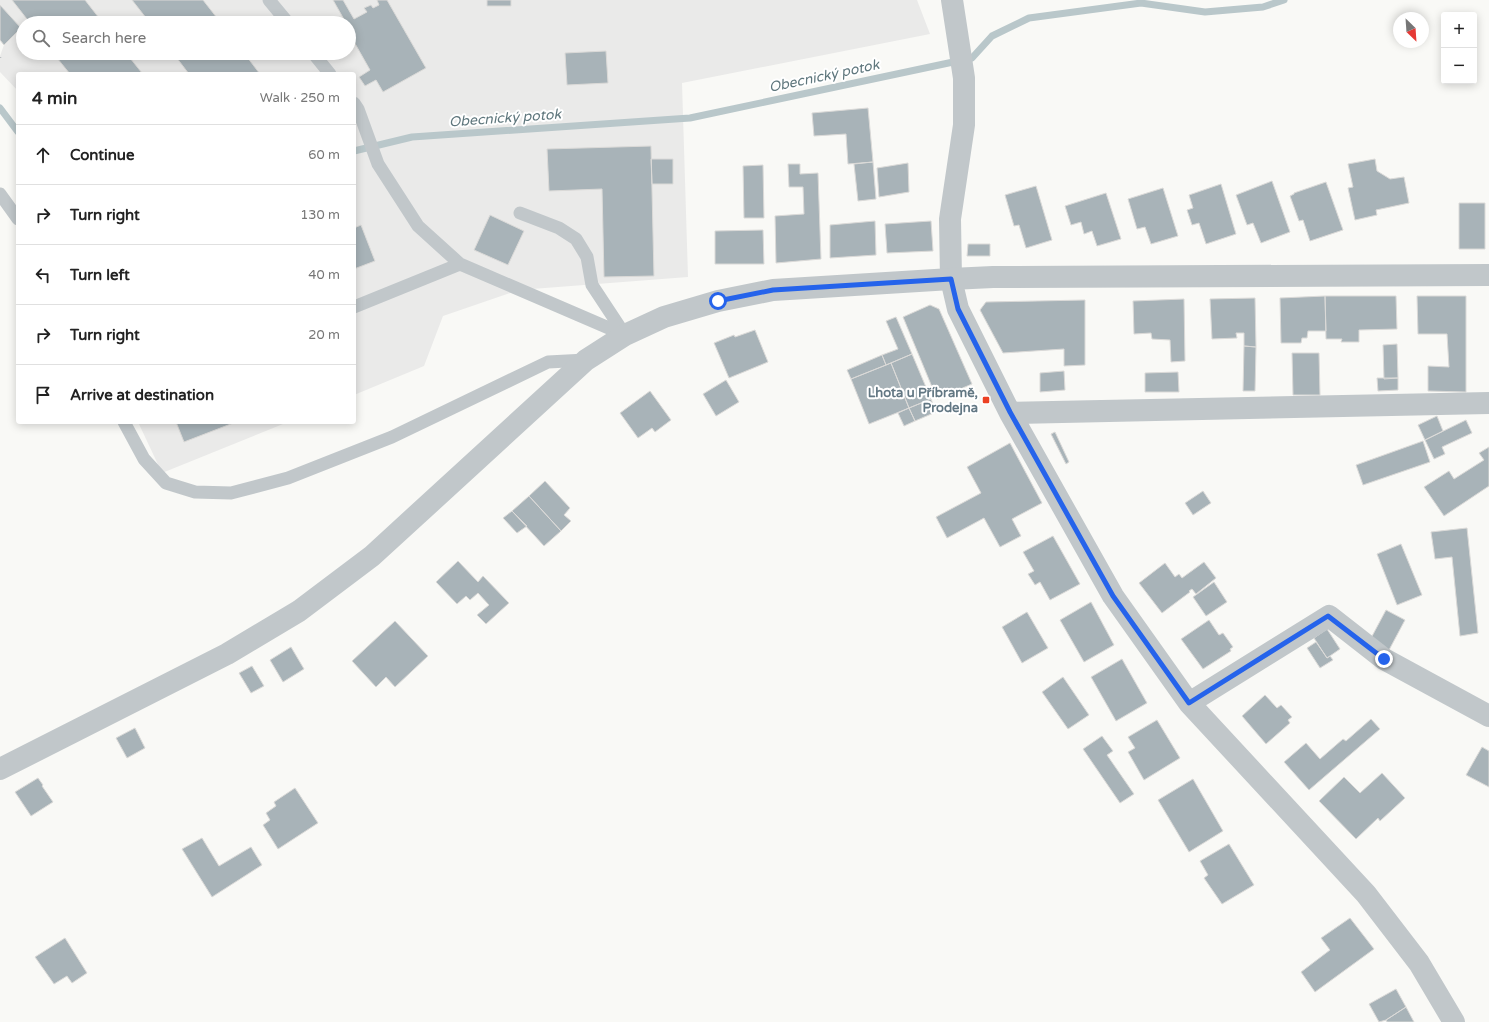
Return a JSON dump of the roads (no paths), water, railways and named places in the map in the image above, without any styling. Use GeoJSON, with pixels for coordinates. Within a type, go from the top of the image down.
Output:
{"type":"FeatureCollection","features":[{"type":"Feature","properties":{"kind":"street"},"geometry":{"type":"LineString","coordinates":[[952,0],[964,78],[964,125],[950,219],[951,279],[958,309],[1010,412],[1113,596],[1189,703],[1366,894],[1419,962],[1454,1022]]}},
{"type":"Feature","properties":{"kind":"street"},"geometry":{"type":"LineString","coordinates":[[0,769],[227,654],[299,611],[372,556],[586,360],[625,335],[664,317],[711,303],[773,290],[951,279],[993,277],[1489,275]]}},
{"type":"Feature","properties":{"kind":"street"},"geometry":{"type":"LineString","coordinates":[[1010,412],[1489,403]]}},
{"type":"Feature","properties":{"kind":"street"},"geometry":{"type":"LineString","coordinates":[[1189,703],[1328,616],[1384,659],[1489,716]]}},
{"type":"Feature","properties":{"kind":"lane"},"geometry":{"type":"LineString","coordinates":[[269,0],[282,16]]}},
{"type":"Feature","properties":{"kind":"lane"},"geometry":{"type":"LineString","coordinates":[[318,60],[328,72]]}},
{"type":"Feature","properties":{"kind":"lane"},"geometry":{"type":"LineString","coordinates":[[356,106],[366,129],[378,164],[418,226],[460,264],[625,335]]}},
{"type":"Feature","properties":{"kind":"lane"},"geometry":{"type":"LineString","coordinates":[[0,194],[16,216]]}},
{"type":"Feature","properties":{"kind":"lane"},"geometry":{"type":"LineString","coordinates":[[520,213],[559,228],[576,239],[587,257],[592,285],[625,335]]}},
{"type":"Feature","properties":{"kind":"lane"},"geometry":{"type":"LineString","coordinates":[[356,307],[460,264]]}},
{"type":"Feature","properties":{"kind":"lane"},"geometry":{"type":"LineString","coordinates":[[125,424],[144,459],[166,483],[196,492],[232,494],[288,478],[392,437],[548,362],[586,360]]}},
{"type":"Feature","properties":{"kind":"waterway","name":"Obecnický potok"},"geometry":{"type":"LineString","coordinates":[[356,151],[412,137],[690,118],[972,58],[992,36],[1029,18],[1141,3],[1205,12],[1263,7],[1284,0]]}},
{"type":"Feature","properties":{"kind":"waterway","name":"Obecnický potok"},"geometry":{"type":"LineString","coordinates":[[0,108],[16,129]]}},
{"type":"Feature","properties":{"kind":"place","name":"Lhota u Příbramě, Prodejna"},"geometry":{"type":"Point","coordinates":[986,400]}}]}
